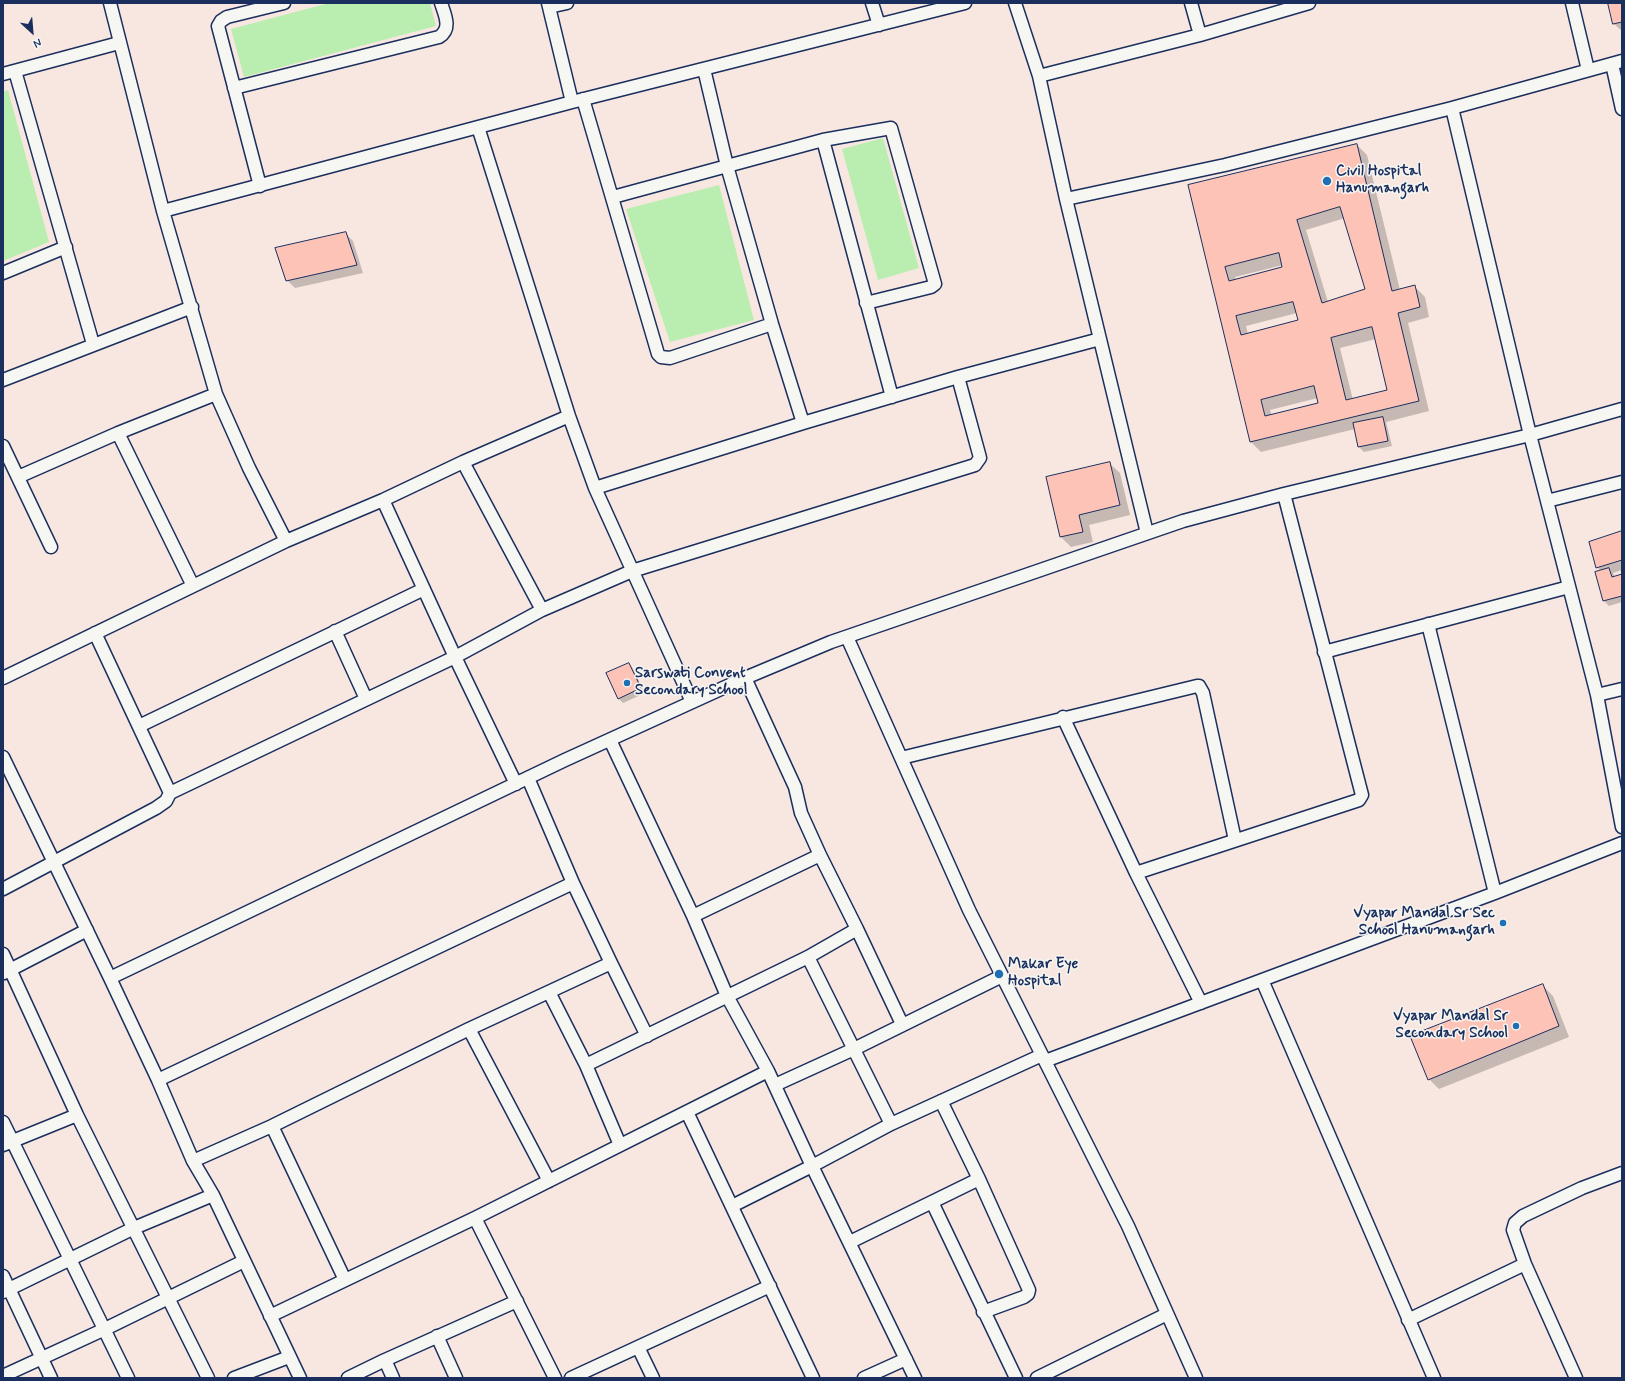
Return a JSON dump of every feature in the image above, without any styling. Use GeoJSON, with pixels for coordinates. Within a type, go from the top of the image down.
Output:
{"type":"FeatureCollection","features":[{"type":"Feature","properties":{"kind":"street"},"geometry":{"type":"LineString","coordinates":[[110,3],[163,211],[216,394],[249,468],[286,541]]}},
{"type":"Feature","properties":{"kind":"street"},"geometry":{"type":"LineString","coordinates":[[260,186],[218,26],[221,20],[227,17],[284,3]]}},
{"type":"Feature","properties":{"kind":"street"},"geometry":{"type":"LineString","coordinates":[[234,88],[439,37],[444,34],[447,29],[447,22],[441,3]]}},
{"type":"Feature","properties":{"kind":"street"},"geometry":{"type":"LineString","coordinates":[[567,3],[549,5],[578,101],[613,197],[658,354],[661,357],[670,358],[772,324]]}},
{"type":"Feature","properties":{"kind":"street"},"geometry":{"type":"LineString","coordinates":[[872,3],[878,25]]}},
{"type":"Feature","properties":{"kind":"street"},"geometry":{"type":"LineString","coordinates":[[163,211],[578,101],[965,3]]}},
{"type":"Feature","properties":{"kind":"street"},"geometry":{"type":"LineString","coordinates":[[1015,3],[1039,76],[1066,199],[1147,533]]}},
{"type":"Feature","properties":{"kind":"street"},"geometry":{"type":"LineString","coordinates":[[1191,3],[1200,35]]}},
{"type":"Feature","properties":{"kind":"street"},"geometry":{"type":"LineString","coordinates":[[1039,76],[1200,35],[1309,3]]}},
{"type":"Feature","properties":{"kind":"street"},"geometry":{"type":"LineString","coordinates":[[1572,3],[1588,70]]}},
{"type":"Feature","properties":{"kind":"street"},"geometry":{"type":"LineString","coordinates":[[3,74],[119,43]]}},
{"type":"Feature","properties":{"kind":"street"},"geometry":{"type":"LineString","coordinates":[[1066,199],[1224,164],[1452,108],[1617,62],[1622,109]]}},
{"type":"Feature","properties":{"kind":"street"},"geometry":{"type":"LineString","coordinates":[[704,69],[727,166],[772,324],[803,423]]}},
{"type":"Feature","properties":{"kind":"street"},"geometry":{"type":"LineString","coordinates":[[15,71],[93,344]]}},
{"type":"Feature","properties":{"kind":"street"},"geometry":{"type":"LineString","coordinates":[[1452,108],[1530,435],[1597,695],[1622,827]]}},
{"type":"Feature","properties":{"kind":"street"},"geometry":{"type":"LineString","coordinates":[[478,127],[569,416],[595,488],[692,702]]}},
{"type":"Feature","properties":{"kind":"street"},"geometry":{"type":"LineString","coordinates":[[613,197],[823,140],[890,127],[893,129],[935,282],[933,286],[866,303]]}},
{"type":"Feature","properties":{"kind":"street"},"geometry":{"type":"LineString","coordinates":[[823,140],[892,396]]}},
{"type":"Feature","properties":{"kind":"street"},"geometry":{"type":"LineString","coordinates":[[3,273],[66,247]]}},
{"type":"Feature","properties":{"kind":"street"},"geometry":{"type":"LineString","coordinates":[[3,380],[192,307]]}},
{"type":"Feature","properties":{"kind":"street"},"geometry":{"type":"LineString","coordinates":[[595,488],[892,396],[1100,338]]}},
{"type":"Feature","properties":{"kind":"street"},"geometry":{"type":"LineString","coordinates":[[3,889],[156,808],[166,801],[170,793],[455,657],[542,610],[632,571],[975,465],[980,458],[958,377]]}},
{"type":"Feature","properties":{"kind":"street"},"geometry":{"type":"LineString","coordinates":[[18,477],[118,433],[216,394]]}},
{"type":"Feature","properties":{"kind":"street"},"geometry":{"type":"LineString","coordinates":[[110,978],[528,778],[745,678],[831,642],[1183,521],[1284,494],[1530,435],[1622,409]]}},
{"type":"Feature","properties":{"kind":"street"},"geometry":{"type":"LineString","coordinates":[[3,678],[286,541],[382,500],[463,462],[569,416]]}},
{"type":"Feature","properties":{"kind":"street"},"geometry":{"type":"LineString","coordinates":[[118,433],[193,586]]}},
{"type":"Feature","properties":{"kind":"street"},"geometry":{"type":"LineString","coordinates":[[3,446],[51,547]]}},
{"type":"Feature","properties":{"kind":"street"},"geometry":{"type":"LineString","coordinates":[[463,462],[542,610]]}},
{"type":"Feature","properties":{"kind":"street"},"geometry":{"type":"LineString","coordinates":[[1547,501],[1622,482]]}},
{"type":"Feature","properties":{"kind":"street"},"geometry":{"type":"LineString","coordinates":[[1136,873],[1361,798],[1362,788],[1324,652],[1284,494]]}},
{"type":"Feature","properties":{"kind":"street"},"geometry":{"type":"LineString","coordinates":[[382,500],[516,784]]}},
{"type":"Feature","properties":{"kind":"street"},"geometry":{"type":"LineString","coordinates":[[1324,652],[1569,587]]}},
{"type":"Feature","properties":{"kind":"street"},"geometry":{"type":"LineString","coordinates":[[139,726],[424,589]]}},
{"type":"Feature","properties":{"kind":"street"},"geometry":{"type":"LineString","coordinates":[[1428,624],[1495,893]]}},
{"type":"Feature","properties":{"kind":"street"},"geometry":{"type":"LineString","coordinates":[[335,631],[366,699]]}},
{"type":"Feature","properties":{"kind":"street"},"geometry":{"type":"LineString","coordinates":[[95,633],[170,793]]}},
{"type":"Feature","properties":{"kind":"street"},"geometry":{"type":"LineString","coordinates":[[847,637],[969,910],[1128,1226],[1196,1378]]}},
{"type":"Feature","properties":{"kind":"street"},"geometry":{"type":"LineString","coordinates":[[745,678],[795,787],[802,813],[820,855],[902,1024]]}},
{"type":"Feature","properties":{"kind":"street"},"geometry":{"type":"LineString","coordinates":[[901,758],[1063,717],[1192,686],[1199,686],[1203,693],[1235,840]]}},
{"type":"Feature","properties":{"kind":"street"},"geometry":{"type":"LineString","coordinates":[[1597,695],[1622,689]]}},
{"type":"Feature","properties":{"kind":"street"},"geometry":{"type":"LineString","coordinates":[[1063,717],[1136,873],[1201,1003]]}},
{"type":"Feature","properties":{"kind":"street"},"geometry":{"type":"LineString","coordinates":[[610,740],[693,916],[727,996],[775,1085],[812,1166],[915,1378]]}},
{"type":"Feature","properties":{"kind":"street"},"geometry":{"type":"LineString","coordinates":[[3,757],[158,1080],[193,1161],[213,1195],[300,1378]]}},
{"type":"Feature","properties":{"kind":"street"},"geometry":{"type":"LineString","coordinates":[[528,778],[573,883],[647,1036]]}},
{"type":"Feature","properties":{"kind":"street"},"geometry":{"type":"LineString","coordinates":[[732,1206],[891,1124],[1043,1058],[1201,1003],[1495,893],[1622,843]]}},
{"type":"Feature","properties":{"kind":"street"},"geometry":{"type":"LineString","coordinates":[[693,916],[820,855]]}},
{"type":"Feature","properties":{"kind":"street"},"geometry":{"type":"LineString","coordinates":[[158,1080],[573,883]]}},
{"type":"Feature","properties":{"kind":"street"},"geometry":{"type":"LineString","coordinates":[[586,1065],[808,957],[857,929]]}},
{"type":"Feature","properties":{"kind":"street"},"geometry":{"type":"LineString","coordinates":[[7,972],[87,930]]}},
{"type":"Feature","properties":{"kind":"street"},"geometry":{"type":"LineString","coordinates":[[3,954],[7,972],[208,1378]]}},
{"type":"Feature","properties":{"kind":"street"},"geometry":{"type":"LineString","coordinates":[[808,957],[891,1124]]}},
{"type":"Feature","properties":{"kind":"street"},"geometry":{"type":"LineString","coordinates":[[193,1161],[272,1126],[469,1029],[611,963]]}},
{"type":"Feature","properties":{"kind":"street"},"geometry":{"type":"LineString","coordinates":[[775,1085],[854,1049],[1002,976]]}},
{"type":"Feature","properties":{"kind":"street"},"geometry":{"type":"LineString","coordinates":[[1262,980],[1434,1378]]}},
{"type":"Feature","properties":{"kind":"street"},"geometry":{"type":"LineString","coordinates":[[549,992],[586,1065],[620,1145]]}},
{"type":"Feature","properties":{"kind":"street"},"geometry":{"type":"LineString","coordinates":[[469,1029],[549,1181]]}},
{"type":"Feature","properties":{"kind":"street"},"geometry":{"type":"LineString","coordinates":[[270,1316],[475,1218],[768,1071]]}},
{"type":"Feature","properties":{"kind":"street"},"geometry":{"type":"LineString","coordinates":[[941,1101],[979,1179],[1029,1290],[1028,1294],[1024,1297],[983,1312]]}},
{"type":"Feature","properties":{"kind":"street"},"geometry":{"type":"LineString","coordinates":[[687,1112],[813,1378]]}},
{"type":"Feature","properties":{"kind":"street"},"geometry":{"type":"LineString","coordinates":[[8,1143],[77,1115]]}},
{"type":"Feature","properties":{"kind":"street"},"geometry":{"type":"LineString","coordinates":[[3,1122],[8,1143],[70,1260],[128,1378]]}},
{"type":"Feature","properties":{"kind":"street"},"geometry":{"type":"LineString","coordinates":[[272,1126],[345,1280]]}},
{"type":"Feature","properties":{"kind":"street"},"geometry":{"type":"LineString","coordinates":[[1576,1378],[1525,1264],[1514,1230],[1514,1225],[1517,1220],[1523,1216],[1582,1188],[1622,1173]]}},
{"type":"Feature","properties":{"kind":"street"},"geometry":{"type":"LineString","coordinates":[[850,1242],[979,1179]]}},
{"type":"Feature","properties":{"kind":"street"},"geometry":{"type":"LineString","coordinates":[[6,1290],[134,1228],[213,1195]]}},
{"type":"Feature","properties":{"kind":"street"},"geometry":{"type":"LineString","coordinates":[[932,1202],[983,1312],[1016,1378]]}},
{"type":"Feature","properties":{"kind":"street"},"geometry":{"type":"LineString","coordinates":[[475,1218],[555,1378]]}},
{"type":"Feature","properties":{"kind":"street"},"geometry":{"type":"LineString","coordinates":[[3,1376],[105,1329],[244,1261]]}},
{"type":"Feature","properties":{"kind":"street"},"geometry":{"type":"LineString","coordinates":[[1408,1320],[1525,1264]]}},
{"type":"Feature","properties":{"kind":"street"},"geometry":{"type":"LineString","coordinates":[[3,1276],[6,1290],[51,1378]]}},
{"type":"Feature","properties":{"kind":"street"},"geometry":{"type":"LineString","coordinates":[[571,1378],[770,1286]]}},
{"type":"Feature","properties":{"kind":"street"},"geometry":{"type":"LineString","coordinates":[[348,1378],[516,1301]]}},
{"type":"Feature","properties":{"kind":"street"},"geometry":{"type":"LineString","coordinates":[[1038,1378],[1167,1314]]}},
{"type":"Feature","properties":{"kind":"street"},"geometry":{"type":"LineString","coordinates":[[437,1336],[456,1378]]}},
{"type":"Feature","properties":{"kind":"street"},"geometry":{"type":"LineString","coordinates":[[638,1347],[653,1378]]}},
{"type":"Feature","properties":{"kind":"street"},"geometry":{"type":"LineString","coordinates":[[234,1378],[289,1357]]}},
{"type":"Feature","properties":{"kind":"street"},"geometry":{"type":"LineString","coordinates":[[864,1378],[906,1359]]}},
{"type":"Feature","properties":{"kind":"street"},"geometry":{"type":"LineString","coordinates":[[385,1360],[393,1378]]}},
{"type":"Feature","properties":{"kind":"green space"},"geometry":{"type":"Polygon","coordinates":[[[329,3],[430,3],[436,26],[244,77],[231,29],[329,3]]]}},
{"type":"Feature","properties":{"kind":"green space"},"geometry":{"type":"Polygon","coordinates":[[[8,90],[49,242],[3,261],[3,92],[8,90]]]}},
{"type":"Feature","properties":{"kind":"green space"},"geometry":{"type":"Polygon","coordinates":[[[883,138],[919,268],[878,280],[842,149],[883,138]]]}},
{"type":"Feature","properties":{"kind":"green space"},"geometry":{"type":"Polygon","coordinates":[[[719,185],[754,320],[670,342],[626,209],[719,185]]]}},
{"type":"Feature","properties":{"kind":"building"},"geometry":{"type":"Polygon","coordinates":[[[1608,3],[1622,3],[1622,22],[1613,24],[1608,3]]]}},
{"type":"Feature","properties":{"kind":"building"},"geometry":{"type":"Polygon","coordinates":[[[1357,144],[1392,291],[1415,285],[1420,307],[1398,313],[1419,401],[1250,442],[1188,185],[1357,144]],[[1340,207],[1297,220],[1322,303],[1365,289],[1340,207]],[[1279,253],[1225,267],[1229,281],[1282,267],[1279,253]],[[1293,302],[1236,316],[1241,335],[1298,320],[1293,302]],[[1372,327],[1331,338],[1346,400],[1387,390],[1372,327]],[[1314,386],[1261,400],[1265,416],[1318,403],[1314,386]]]}},
{"type":"Feature","properties":{"kind":"building"},"geometry":{"type":"Polygon","coordinates":[[[346,232],[357,265],[286,281],[275,248],[346,232]]]}},
{"type":"Feature","properties":{"kind":"building"},"geometry":{"type":"Polygon","coordinates":[[[1383,417],[1388,441],[1358,447],[1353,423],[1383,417]]]}},
{"type":"Feature","properties":{"kind":"building"},"geometry":{"type":"Polygon","coordinates":[[[1110,462],[1120,505],[1079,515],[1083,532],[1060,537],[1046,477],[1110,462]]]}},
{"type":"Feature","properties":{"kind":"building"},"geometry":{"type":"Polygon","coordinates":[[[1622,531],[1622,560],[1596,568],[1589,542],[1622,531]]]}},
{"type":"Feature","properties":{"kind":"building"},"geometry":{"type":"Polygon","coordinates":[[[1609,568],[1612,577],[1622,574],[1622,596],[1603,601],[1595,572],[1609,568]]]}},
{"type":"Feature","properties":{"kind":"building"},"geometry":{"type":"Polygon","coordinates":[[[629,663],[641,688],[618,699],[606,673],[629,663]]]}},
{"type":"Feature","properties":{"kind":"building"},"geometry":{"type":"Polygon","coordinates":[[[1543,984],[1559,1026],[1428,1080],[1410,1036],[1543,984]]]}},
{"type":"Feature","properties":{"kind":"place","name":"Civil Hospital Hanumangarh"},"geometry":{"type":"Point","coordinates":[1327,181]}},
{"type":"Feature","properties":{"kind":"place","name":"Sarswati Convent Secondary School"},"geometry":{"type":"Point","coordinates":[627,683]}},
{"type":"Feature","properties":{"kind":"place","name":"Vyapar Mandal Sr Sec School Hanumangarh"},"geometry":{"type":"Point","coordinates":[1503,923]}},
{"type":"Feature","properties":{"kind":"place","name":"Makar Eye Hospital"},"geometry":{"type":"Point","coordinates":[999,974]}},
{"type":"Feature","properties":{"kind":"place","name":"Vyapar Mandal Sr Secondary School"},"geometry":{"type":"Point","coordinates":[1516,1026]}}]}
